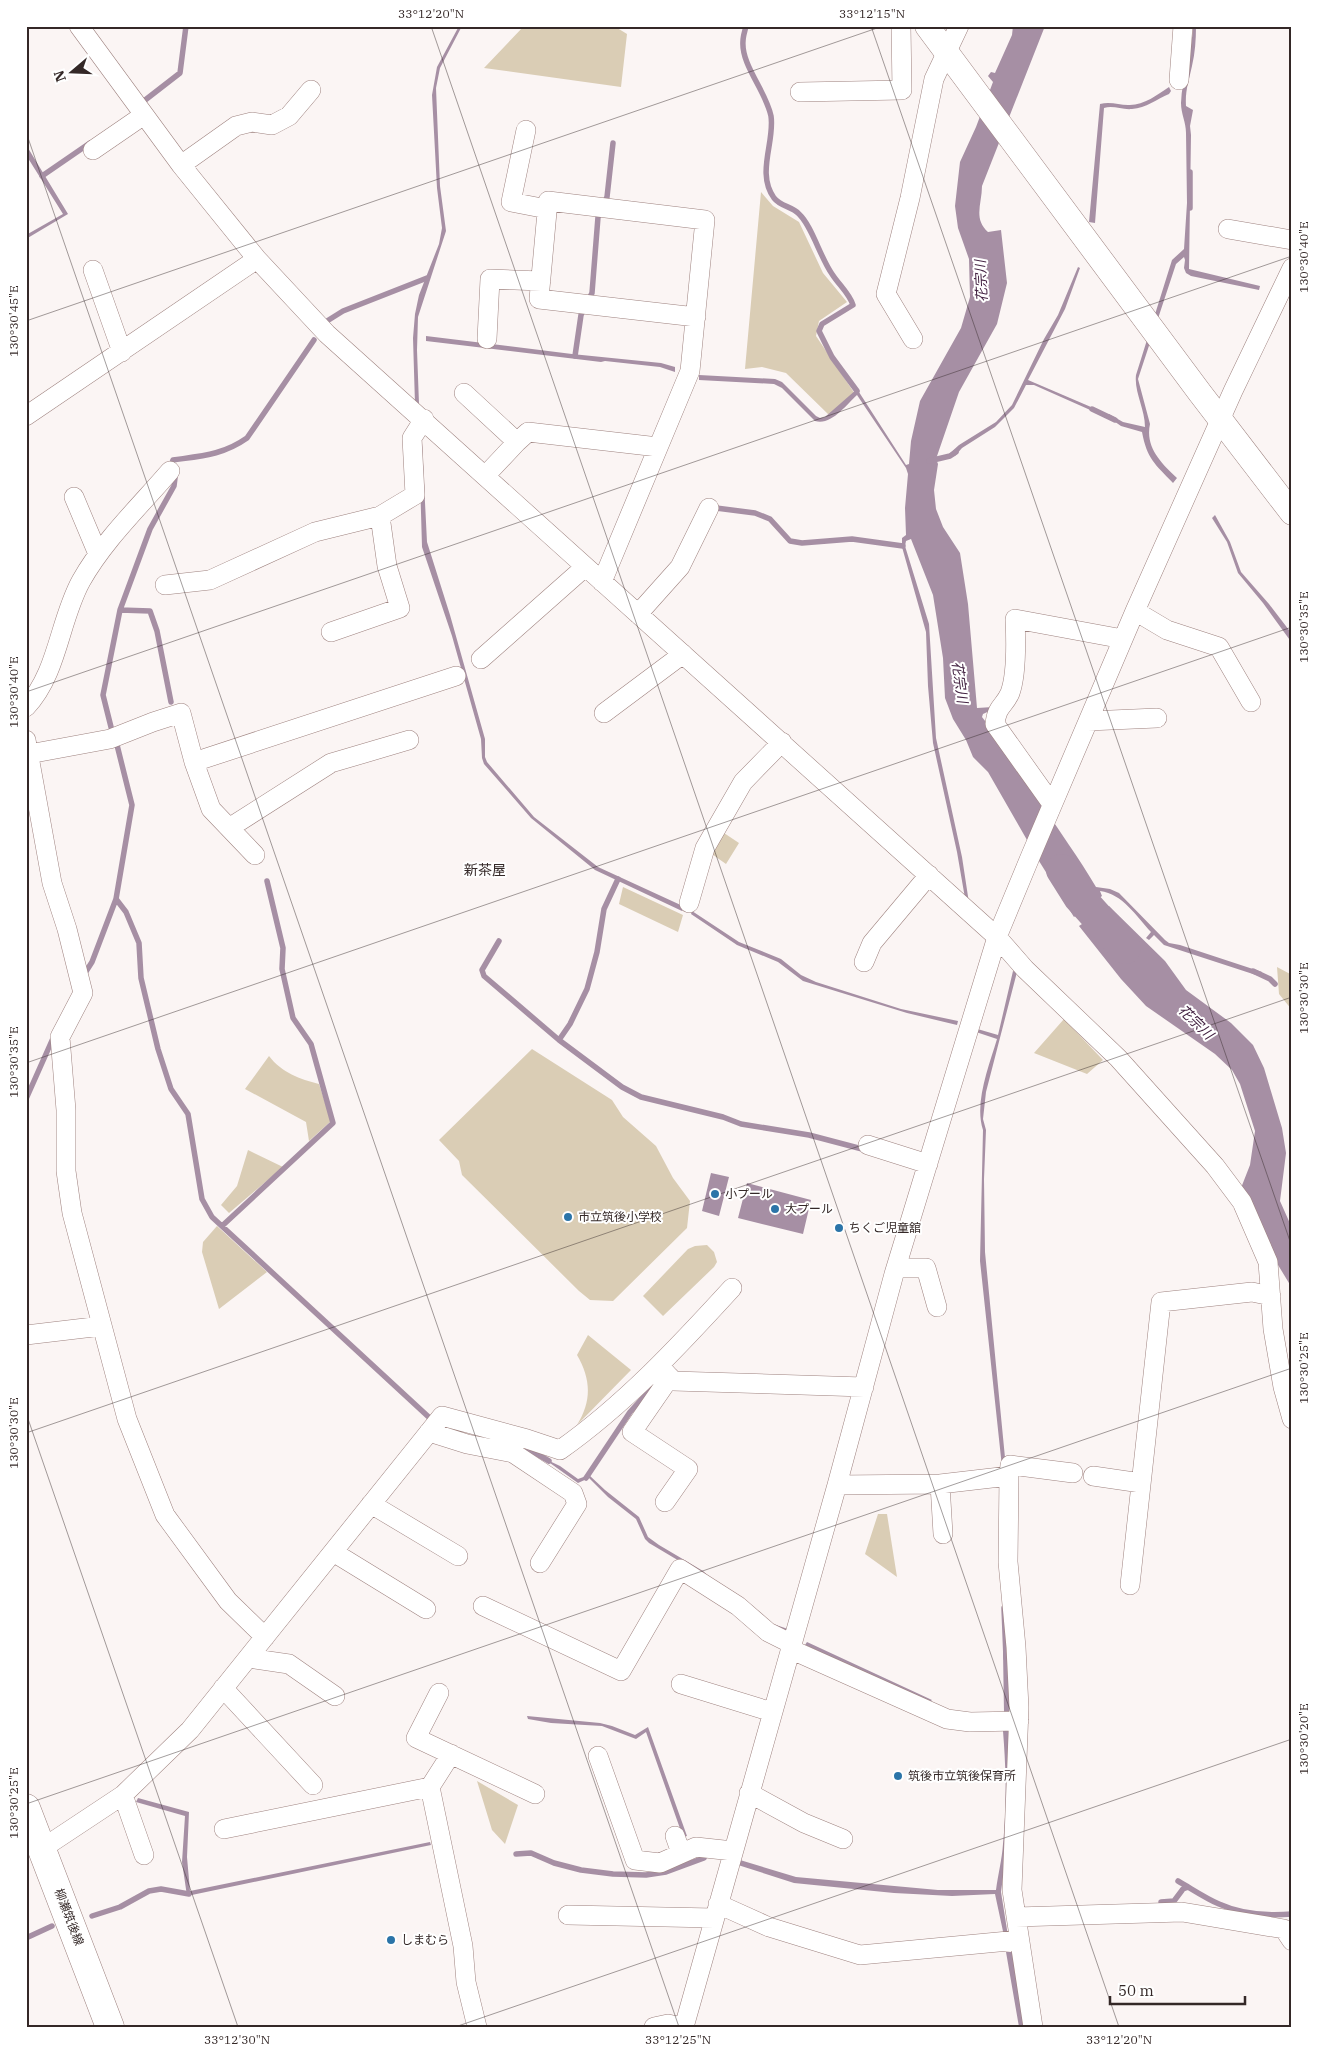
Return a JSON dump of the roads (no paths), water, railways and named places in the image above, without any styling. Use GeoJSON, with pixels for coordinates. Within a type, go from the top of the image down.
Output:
{"type":"FeatureCollection","features":[{"type":"Feature","properties":{"kind":"main road","name":"柳瀬筑後線"},"geometry":{"type":"LineString","coordinates":[[26,1808],[43,1848],[110,2027]]}},
{"type":"Feature","properties":{"kind":"street"},"geometry":{"type":"LineString","coordinates":[[79,26],[181,165],[257,259],[327,334],[424,419],[585,567],[997,937],[1025,969],[1118,1058],[1215,1166],[1242,1202],[1268,1262],[1273,1329],[1283,1388],[1292,1419]]}},
{"type":"Feature","properties":{"kind":"street"},"geometry":{"type":"LineString","coordinates":[[800,92],[902,90],[901,26]]}},
{"type":"Feature","properties":{"kind":"street"},"geometry":{"type":"LineString","coordinates":[[927,26],[1220,420],[1292,513]]}},
{"type":"Feature","properties":{"kind":"street"},"geometry":{"type":"LineString","coordinates":[[913,339],[886,294],[910,198],[934,79],[959,26]]}},
{"type":"Feature","properties":{"kind":"street"},"geometry":{"type":"LineString","coordinates":[[1179,80],[1183,26]]}},
{"type":"Feature","properties":{"kind":"street"},"geometry":{"type":"LineString","coordinates":[[181,165],[236,126],[252,122],[272,125],[289,116],[311,90]]}},
{"type":"Feature","properties":{"kind":"street"},"geometry":{"type":"LineString","coordinates":[[93,150],[144,115]]}},
{"type":"Feature","properties":{"kind":"street"},"geometry":{"type":"LineString","coordinates":[[526,130],[511,202],[547,209]]}},
{"type":"Feature","properties":{"kind":"street"},"geometry":{"type":"LineString","coordinates":[[602,582],[690,370],[696,317],[705,220],[548,201],[539,299],[696,317]]}},
{"type":"Feature","properties":{"kind":"street"},"geometry":{"type":"LineString","coordinates":[[1228,229],[1292,240]]}},
{"type":"Feature","properties":{"kind":"street"},"geometry":{"type":"LineString","coordinates":[[26,416],[257,259]]}},
{"type":"Feature","properties":{"kind":"street"},"geometry":{"type":"LineString","coordinates":[[654,2027],[668,2024],[683,2027],[837,1485],[896,1268],[997,937],[1030,854],[1135,611],[1220,420],[1292,268]]}},
{"type":"Feature","properties":{"kind":"street"},"geometry":{"type":"LineString","coordinates":[[93,270],[122,352]]}},
{"type":"Feature","properties":{"kind":"street"},"geometry":{"type":"LineString","coordinates":[[487,339],[490,280],[541,281]]}},
{"type":"Feature","properties":{"kind":"street"},"geometry":{"type":"LineString","coordinates":[[464,394],[517,442]]}},
{"type":"Feature","properties":{"kind":"street"},"geometry":{"type":"LineString","coordinates":[[165,585],[210,580],[316,532],[380,516],[415,495],[412,438],[424,419]]}},
{"type":"Feature","properties":{"kind":"street"},"geometry":{"type":"LineString","coordinates":[[485,476],[528,432],[658,447]]}},
{"type":"Feature","properties":{"kind":"street"},"geometry":{"type":"LineString","coordinates":[[26,707],[42,688],[80,583],[98,554],[170,471]]}},
{"type":"Feature","properties":{"kind":"street"},"geometry":{"type":"LineString","coordinates":[[74,497],[98,554]]}},
{"type":"Feature","properties":{"kind":"street"},"geometry":{"type":"LineString","coordinates":[[638,614],[680,567],[709,508]]}},
{"type":"Feature","properties":{"kind":"street"},"geometry":{"type":"LineString","coordinates":[[331,632],[400,608],[387,566],[380,516]]}},
{"type":"Feature","properties":{"kind":"street"},"geometry":{"type":"LineString","coordinates":[[481,659],[585,567]]}},
{"type":"Feature","properties":{"kind":"street"},"geometry":{"type":"LineString","coordinates":[[1135,611],[1167,630],[1219,647],[1251,702]]}},
{"type":"Feature","properties":{"kind":"street"},"geometry":{"type":"LineString","coordinates":[[1051,807],[995,724],[996,712],[1009,694],[1017,647],[1015,619],[1123,639]]}},
{"type":"Feature","properties":{"kind":"street"},"geometry":{"type":"LineString","coordinates":[[604,713],[683,654]]}},
{"type":"Feature","properties":{"kind":"street"},"geometry":{"type":"LineString","coordinates":[[194,762],[456,676]]}},
{"type":"Feature","properties":{"kind":"street"},"geometry":{"type":"LineString","coordinates":[[255,855],[211,809],[194,762],[181,713],[152,722],[110,739],[28,747],[52,882],[67,929],[83,993],[60,1037],[66,1110],[66,1171],[72,1213],[102,1326],[127,1418],[165,1515],[228,1601],[265,1637]]}},
{"type":"Feature","properties":{"kind":"street"},"geometry":{"type":"LineString","coordinates":[[1088,721],[1156,718]]}},
{"type":"Feature","properties":{"kind":"street"},"geometry":{"type":"LineString","coordinates":[[229,828],[331,763],[409,740]]}},
{"type":"Feature","properties":{"kind":"street"},"geometry":{"type":"LineString","coordinates":[[689,903],[705,848],[743,782],[782,742]]}},
{"type":"Feature","properties":{"kind":"street"},"geometry":{"type":"LineString","coordinates":[[864,962],[872,943],[929,875]]}},
{"type":"Feature","properties":{"kind":"street"},"geometry":{"type":"LineString","coordinates":[[868,1145],[928,1164]]}},
{"type":"Feature","properties":{"kind":"street"},"geometry":{"type":"LineString","coordinates":[[896,1268],[926,1268],[937,1307]]}},
{"type":"Feature","properties":{"kind":"street"},"geometry":{"type":"LineString","coordinates":[[665,1502],[693,1464],[632,1432],[664,1371],[732,1288]]}},
{"type":"Feature","properties":{"kind":"street"},"geometry":{"type":"LineString","coordinates":[[1130,1585],[1161,1302],[1252,1292],[1271,1296]]}},
{"type":"Feature","properties":{"kind":"street"},"geometry":{"type":"LineString","coordinates":[[26,1335],[102,1326]]}},
{"type":"Feature","properties":{"kind":"street"},"geometry":{"type":"LineString","coordinates":[[664,1371],[673,1381],[864,1387]]}},
{"type":"Feature","properties":{"kind":"street"},"geometry":{"type":"LineString","coordinates":[[43,1848],[123,1795],[190,1730],[442,1416],[528,1439],[560,1450],[664,1371]]}},
{"type":"Feature","properties":{"kind":"street"},"geometry":{"type":"LineString","coordinates":[[429,1432],[467,1444],[513,1453],[573,1493],[577,1504],[540,1563]]}},
{"type":"Feature","properties":{"kind":"street"},"geometry":{"type":"LineString","coordinates":[[1034,2027],[1012,1890],[1019,1720],[1016,1647],[1008,1562],[1009,1476],[1010,1465],[1073,1473]]}},
{"type":"Feature","properties":{"kind":"street"},"geometry":{"type":"LineString","coordinates":[[837,1485],[940,1484],[1009,1476]]}},
{"type":"Feature","properties":{"kind":"street"},"geometry":{"type":"LineString","coordinates":[[1093,1476],[1141,1483]]}},
{"type":"Feature","properties":{"kind":"street"},"geometry":{"type":"LineString","coordinates":[[940,1484],[942,1534]]}},
{"type":"Feature","properties":{"kind":"street"},"geometry":{"type":"LineString","coordinates":[[371,1504],[458,1556]]}},
{"type":"Feature","properties":{"kind":"street"},"geometry":{"type":"LineString","coordinates":[[333,1552],[426,1609]]}},
{"type":"Feature","properties":{"kind":"street"},"geometry":{"type":"LineString","coordinates":[[483,1606],[621,1671],[680,1569],[738,1606],[768,1632],[791,1646],[947,1719],[970,1722],[1019,1720]]}},
{"type":"Feature","properties":{"kind":"street"},"geometry":{"type":"LineString","coordinates":[[248,1658],[289,1664],[335,1696]]}},
{"type":"Feature","properties":{"kind":"street"},"geometry":{"type":"LineString","coordinates":[[681,1684],[772,1712]]}},
{"type":"Feature","properties":{"kind":"street"},"geometry":{"type":"LineString","coordinates":[[223,1688],[313,1785]]}},
{"type":"Feature","properties":{"kind":"street"},"geometry":{"type":"LineString","coordinates":[[439,1693],[416,1738],[534,1794]]}},
{"type":"Feature","properties":{"kind":"street"},"geometry":{"type":"LineString","coordinates":[[451,1754],[430,1788],[463,1946],[466,1982],[477,2027]]}},
{"type":"Feature","properties":{"kind":"street"},"geometry":{"type":"LineString","coordinates":[[598,1756],[635,1860],[660,1862],[678,1844],[732,1851]]}},
{"type":"Feature","properties":{"kind":"street"},"geometry":{"type":"LineString","coordinates":[[224,1829],[430,1788]]}},
{"type":"Feature","properties":{"kind":"street"},"geometry":{"type":"LineString","coordinates":[[749,1793],[804,1823],[843,1839]]}},
{"type":"Feature","properties":{"kind":"street"},"geometry":{"type":"LineString","coordinates":[[123,1795],[144,1855]]}},
{"type":"Feature","properties":{"kind":"street"},"geometry":{"type":"LineString","coordinates":[[568,1914],[716,1911],[860,1955],[1019,1940]]}},
{"type":"Feature","properties":{"kind":"street"},"geometry":{"type":"LineString","coordinates":[[1016,1917],[1182,1912],[1284,1929],[1292,1940]]}},
{"type":"Feature","properties":{"kind":"water"},"geometry":{"type":"Polygon","coordinates":[[[459,26],[462,26],[440,68],[436,88],[440,186],[446,231],[418,317],[419,404],[415,404],[413,338],[415,314],[419,295],[439,244],[442,228],[437,188],[432,95],[437,67],[459,26]]]}},
{"type":"Feature","properties":{"kind":"water"},"geometry":{"type":"Polygon","coordinates":[[[1013,26],[1045,26],[982,186],[979,210],[981,222],[988,232],[1001,230],[1007,283],[997,324],[959,392],[936,459],[938,464],[934,490],[936,509],[943,527],[960,553],[968,604],[977,708],[993,707],[994,709],[983,714],[982,717],[1005,748],[1096,887],[1110,889],[1119,893],[1169,943],[1262,972],[1259,976],[1164,945],[1154,935],[1149,940],[1146,938],[1151,932],[1122,901],[1108,893],[1100,891],[1102,896],[1074,917],[1039,861],[988,772],[973,757],[966,740],[953,719],[945,698],[943,658],[933,595],[911,539],[906,541],[905,546],[929,624],[936,738],[962,857],[969,903],[966,904],[957,852],[933,743],[926,632],[902,547],[902,538],[906,535],[905,508],[908,474],[906,468],[857,395],[838,414],[821,422],[815,421],[782,388],[774,384],[699,380],[699,375],[775,379],[782,382],[820,418],[825,417],[857,389],[906,465],[909,464],[911,441],[920,401],[961,328],[970,297],[969,259],[958,228],[955,206],[960,162],[993,82],[988,76],[991,72],[995,73],[1012,35],[1013,26]]]}},
{"type":"Feature","properties":{"kind":"water"},"geometry":{"type":"Polygon","coordinates":[[[1193,26],[1196,26],[1195,46],[1186,101],[1186,106],[1193,110],[1190,126],[1189,269],[1260,286],[1259,290],[1191,276],[1186,273],[1184,268],[1184,257],[1176,264],[1138,379],[1150,424],[1149,432],[1152,447],[1160,460],[1177,478],[1173,483],[1149,455],[1142,432],[1121,426],[1108,417],[1109,414],[1123,422],[1145,427],[1136,375],[1172,260],[1184,249],[1187,203],[1186,133],[1181,103],[1193,26]]]}},
{"type":"Feature","properties":{"kind":"water"},"geometry":{"type":"Polygon","coordinates":[[[1169,87],[1171,91],[1169,94],[1142,107],[1128,109],[1104,108],[1095,223],[1089,222],[1100,104],[1139,104],[1169,87]]]}},
{"type":"Feature","properties":{"kind":"water"},"geometry":{"type":"Polygon","coordinates":[[[28,148],[68,214],[26,239],[26,235],[63,214],[26,155],[28,148]]]}},
{"type":"Feature","properties":{"kind":"water"},"geometry":{"type":"Polygon","coordinates":[[[1078,267],[1080,268],[1065,309],[1028,380],[1098,410],[1097,413],[1034,385],[1026,385],[1014,408],[995,427],[962,448],[955,456],[950,457],[949,454],[959,445],[996,422],[1012,405],[1044,339],[1058,315],[1078,267]]]}},
{"type":"Feature","properties":{"kind":"water"},"geometry":{"type":"Polygon","coordinates":[[[426,336],[661,363],[675,367],[675,372],[660,367],[601,362],[426,341],[426,336]]]}},
{"type":"Feature","properties":{"kind":"water"},"geometry":{"type":"Polygon","coordinates":[[[419,443],[422,443],[427,542],[485,739],[485,757],[487,762],[534,817],[598,867],[685,907],[682,911],[595,870],[531,818],[484,764],[481,739],[452,636],[422,547],[419,443]]]}},
{"type":"Feature","properties":{"kind":"water"},"geometry":{"type":"Polygon","coordinates":[[[1215,515],[1230,542],[1241,572],[1292,634],[1292,643],[1238,573],[1227,542],[1212,518],[1215,515]]]}},
{"type":"Feature","properties":{"kind":"water"},"geometry":{"type":"Polygon","coordinates":[[[1109,906],[1165,961],[1186,990],[1231,1023],[1253,1045],[1264,1068],[1282,1128],[1286,1153],[1280,1201],[1292,1228],[1292,1288],[1275,1260],[1241,1188],[1250,1165],[1255,1131],[1240,1084],[1232,1070],[1215,1054],[1146,1006],[1121,979],[1079,926],[1109,906]]]}},
{"type":"Feature","properties":{"kind":"water"},"geometry":{"type":"Polygon","coordinates":[[[692,911],[739,942],[781,959],[801,975],[816,982],[901,1009],[958,1021],[957,1025],[907,1013],[803,981],[778,962],[737,945],[691,914],[692,911]]]}},
{"type":"Feature","properties":{"kind":"water"},"geometry":{"type":"Polygon","coordinates":[[[1013,971],[1017,972],[986,1092],[983,1119],[986,1130],[984,1179],[985,1252],[1006,1468],[1002,1467],[980,1261],[983,1130],[980,1108],[981,1096],[997,1039],[973,1031],[974,1028],[998,1035],[1013,971]]]}},
{"type":"Feature","properties":{"kind":"water","name":"小プール"},"geometry":{"type":"Polygon","coordinates":[[[711,1173],[729,1177],[719,1216],[702,1211],[711,1173]]]}},
{"type":"Feature","properties":{"kind":"water","name":"大プール"},"geometry":{"type":"Polygon","coordinates":[[[747,1183],[811,1200],[803,1234],[738,1218],[747,1183]]]}},
{"type":"Feature","properties":{"kind":"water"},"geometry":{"type":"Polygon","coordinates":[[[543,1458],[560,1466],[578,1479],[589,1475],[639,1517],[648,1537],[703,1571],[717,1584],[734,1592],[773,1624],[788,1629],[787,1634],[778,1630],[691,1568],[649,1543],[645,1539],[636,1519],[608,1497],[589,1478],[578,1483],[543,1458]]]}},
{"type":"Feature","properties":{"kind":"water"},"geometry":{"type":"Polygon","coordinates":[[[807,1642],[932,1700],[930,1702],[805,1645],[807,1642]]]}},
{"type":"Feature","properties":{"kind":"water"},"geometry":{"type":"Polygon","coordinates":[[[1003,1652],[1007,1652],[1010,1712],[1004,1712],[1003,1652]]]}},
{"type":"Feature","properties":{"kind":"water"},"geometry":{"type":"Polygon","coordinates":[[[527,1716],[600,1723],[635,1735],[648,1727],[687,1836],[683,1837],[646,1732],[636,1739],[602,1726],[551,1723],[528,1719],[527,1716]]]}},
{"type":"Feature","properties":{"kind":"water"},"geometry":{"type":"Polygon","coordinates":[[[1003,1731],[1009,1731],[1007,1847],[1001,1892],[1008,1936],[1004,1936],[995,1894],[952,1896],[894,1893],[794,1883],[738,1865],[740,1860],[796,1877],[938,1890],[996,1890],[1005,1816],[1003,1731]]]}},
{"type":"Feature","properties":{"kind":"water"},"geometry":{"type":"Polygon","coordinates":[[[138,1798],[189,1812],[187,1857],[190,1891],[430,1842],[431,1845],[187,1896],[182,1862],[185,1816],[136,1802],[138,1798]]]}},
{"type":"Feature","properties":{"kind":"water"},"geometry":{"type":"Polygon","coordinates":[[[1006,1952],[1013,1952],[1025,2027],[1019,2027],[1006,1952]]]}},
{"type":"Feature","properties":{"kind":"waterway"},"geometry":{"type":"LineString","coordinates":[[140,104],[180,73],[186,26]]}},
{"type":"Feature","properties":{"kind":"waterway"},"geometry":{"type":"LineString","coordinates":[[746,26],[743,50],[771,116],[772,126],[766,168],[769,188],[777,201],[793,209],[804,219],[828,267],[853,305],[822,324],[819,331],[832,357],[857,391]]}},
{"type":"Feature","properties":{"kind":"waterway"},"geometry":{"type":"LineString","coordinates":[[42,176],[90,143]]}},
{"type":"Feature","properties":{"kind":"waterway"},"geometry":{"type":"LineString","coordinates":[[575,356],[581,315],[592,293],[598,217],[607,197],[613,143]]}},
{"type":"Feature","properties":{"kind":"waterway"},"geometry":{"type":"LineString","coordinates":[[1190,172],[1190,208]]}},
{"type":"Feature","properties":{"kind":"waterway"},"geometry":{"type":"LineString","coordinates":[[327,321],[343,311],[427,278]]}},
{"type":"Feature","properties":{"kind":"waterway"},"geometry":{"type":"LineString","coordinates":[[171,465],[173,460],[202,456],[220,451],[238,444],[247,438],[314,340]]}},
{"type":"Feature","properties":{"kind":"waterway"},"geometry":{"type":"LineString","coordinates":[[1092,409],[1115,420]]}},
{"type":"Feature","properties":{"kind":"waterway"},"geometry":{"type":"LineString","coordinates":[[929,461],[950,456],[956,452]]}},
{"type":"Feature","properties":{"kind":"waterway"},"geometry":{"type":"LineString","coordinates":[[112,731],[103,695],[120,610],[150,529],[174,486],[175,478]]}},
{"type":"Feature","properties":{"kind":"waterway"},"geometry":{"type":"LineString","coordinates":[[716,508],[755,513],[770,519],[790,541],[802,543],[852,539],[903,546]]}},
{"type":"Feature","properties":{"kind":"waterway"},"geometry":{"type":"LineString","coordinates":[[120,610],[150,611],[157,631],[171,702]]}},
{"type":"Feature","properties":{"kind":"waterway"},"geometry":{"type":"LineString","coordinates":[[85,973],[92,962],[116,899],[132,805],[117,745]]}},
{"type":"Feature","properties":{"kind":"waterway","name":"花宗川"},"geometry":{"type":"LineString","coordinates":[[1062,870],[1079,897],[1125,948]]}},
{"type":"Feature","properties":{"kind":"waterway"},"geometry":{"type":"LineString","coordinates":[[559,1040],[570,1024],[587,989],[597,952],[604,909],[618,879]]}},
{"type":"Feature","properties":{"kind":"waterway"},"geometry":{"type":"LineString","coordinates":[[222,1226],[333,1123],[311,1044],[293,1018],[282,969],[283,948],[267,881]]}},
{"type":"Feature","properties":{"kind":"waterway"},"geometry":{"type":"LineString","coordinates":[[116,899],[126,912],[139,943],[141,978],[158,1049],[171,1089],[188,1114],[202,1199],[212,1217],[433,1421]]}},
{"type":"Feature","properties":{"kind":"waterway"},"geometry":{"type":"LineString","coordinates":[[499,941],[482,970],[484,976],[559,1040],[622,1087],[641,1097],[723,1117],[741,1124],[809,1135],[866,1150]]}},
{"type":"Feature","properties":{"kind":"waterway"},"geometry":{"type":"LineString","coordinates":[[1253,971],[1270,979],[1275,984]]}},
{"type":"Feature","properties":{"kind":"waterway"},"geometry":{"type":"LineString","coordinates":[[26,1099],[54,1036]]}},
{"type":"Feature","properties":{"kind":"waterway"},"geometry":{"type":"LineString","coordinates":[[586,1478],[630,1412],[651,1389]]}},
{"type":"Feature","properties":{"kind":"waterway"},"geometry":{"type":"LineString","coordinates":[[523,1446],[549,1461]]}},
{"type":"Feature","properties":{"kind":"waterway"},"geometry":{"type":"LineString","coordinates":[[1004,1608],[1006,1658]]}},
{"type":"Feature","properties":{"kind":"waterway"},"geometry":{"type":"LineString","coordinates":[[516,1854],[531,1853],[554,1863],[581,1870],[613,1874],[646,1875],[666,1872],[704,1858]]}},
{"type":"Feature","properties":{"kind":"waterway"},"geometry":{"type":"LineString","coordinates":[[1178,1881],[1214,1902],[1236,1910],[1274,1915],[1292,1914]]}},
{"type":"Feature","properties":{"kind":"waterway"},"geometry":{"type":"LineString","coordinates":[[1161,1902],[1174,1901],[1183,1889],[1188,1887]]}},
{"type":"Feature","properties":{"kind":"waterway"},"geometry":{"type":"LineString","coordinates":[[92,1916],[120,1907],[149,1891],[161,1889],[189,1894]]}},
{"type":"Feature","properties":{"kind":"waterway"},"geometry":{"type":"LineString","coordinates":[[26,1938],[52,1926]]}},
{"type":"Feature","properties":{"kind":"place","name":"小プール"},"geometry":{"type":"Point","coordinates":[715,1194]}},
{"type":"Feature","properties":{"kind":"place","name":"大プール"},"geometry":{"type":"Point","coordinates":[775,1209]}},
{"type":"Feature","properties":{"kind":"place","name":"市立筑後小学校"},"geometry":{"type":"Point","coordinates":[568,1217]}},
{"type":"Feature","properties":{"kind":"place","name":"ちくご児童舘"},"geometry":{"type":"Point","coordinates":[839,1228]}},
{"type":"Feature","properties":{"kind":"place","name":"筑後市立筑後保育所"},"geometry":{"type":"Point","coordinates":[898,1776]}},
{"type":"Feature","properties":{"kind":"place","name":"しまむら"},"geometry":{"type":"Point","coordinates":[391,1940]}},
{"type":"Feature","properties":{"kind":"district","name":"新茶屋"},"geometry":{"type":"Point","coordinates":[485,870]}}]}
